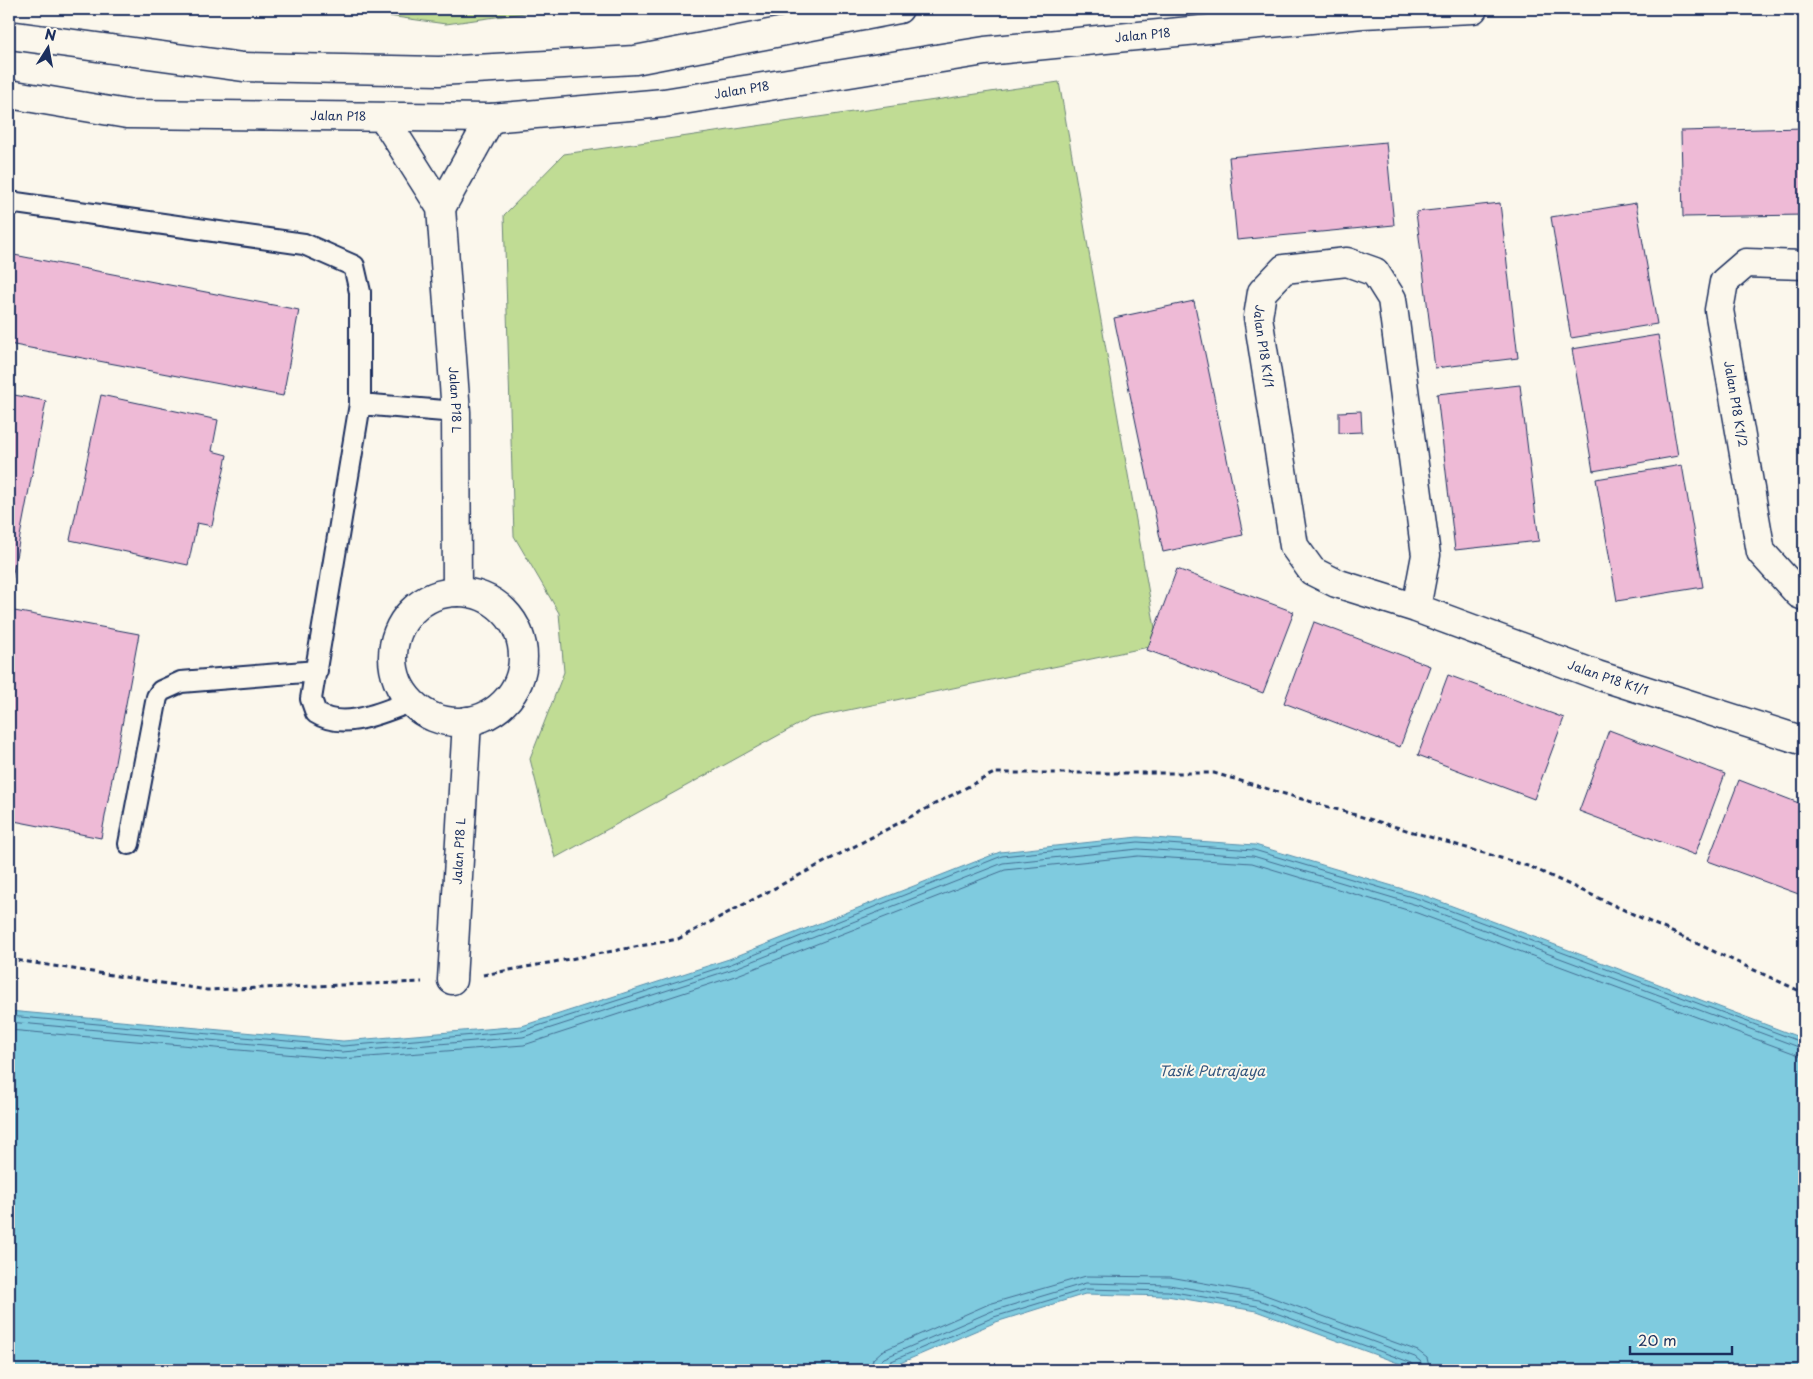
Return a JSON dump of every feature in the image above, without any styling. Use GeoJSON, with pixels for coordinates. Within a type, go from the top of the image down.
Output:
{"type":"FeatureCollection","features":[{"type":"Feature","properties":{"kind":"street"},"geometry":{"type":"LineString","coordinates":[[9,35],[243,67],[439,71],[635,60],[899,9]]}},
{"type":"Feature","properties":{"kind":"street","name":"Jalan P18"},"geometry":{"type":"LineString","coordinates":[[9,94],[127,114],[491,118],[664,103],[985,51],[1362,14],[1473,9]]}},
{"type":"Feature","properties":{"kind":"street","name":"Jalan P18 L"},"geometry":{"type":"LineString","coordinates":[[384,118],[441,208],[456,412],[457,592]]}},
{"type":"Feature","properties":{"kind":"street"},"geometry":{"type":"LineString","coordinates":[[441,208],[491,118]]}},
{"type":"Feature","properties":{"kind":"street","name":"Jalan P18 K1/1"},"geometry":{"type":"LineString","coordinates":[[1416,608],[1426,555],[1392,299],[1375,272],[1347,262],[1284,269],[1262,292],[1258,317],[1294,546],[1312,571],[1336,583],[1416,608],[1596,675],[1804,742]]}},
{"type":"Feature","properties":{"kind":"street","name":"Jalan P18 K1/2"},"geometry":{"type":"LineString","coordinates":[[1804,265],[1746,263],[1724,282],[1720,310],[1761,552],[1799,594],[1804,596]]}},
{"type":"Feature","properties":{"kind":"street"},"geometry":{"type":"LineString","coordinates":[[457,592],[476,594],[495,602],[509,616],[519,632],[524,652],[522,672],[515,690],[503,705],[486,716],[468,722],[437,719],[422,712],[410,702],[398,684],[392,664],[394,642],[402,622],[416,606],[435,595],[457,592]]}},
{"type":"Feature","properties":{"kind":"street","name":"Jalan P18 L"},"geometry":{"type":"LineString","coordinates":[[452,980],[468,722]]}},
{"type":"Feature","properties":{"kind":"lane"},"geometry":{"type":"LineString","coordinates":[[9,202],[304,244],[354,266],[360,292],[360,404],[311,699],[316,713],[325,719],[334,721],[360,718],[410,702]]}},
{"type":"Feature","properties":{"kind":"lane"},"geometry":{"type":"LineString","coordinates":[[360,404],[456,412]]}},
{"type":"Feature","properties":{"kind":"lane"},"geometry":{"type":"LineString","coordinates":[[129,844],[157,697],[161,691],[181,682],[317,671]]}},
{"type":"Feature","properties":{"kind":"path"},"geometry":{"type":"LineString","coordinates":[[9,959],[207,990],[452,980],[678,939],[994,773],[1214,773],[1531,867],[1804,993]]}},
{"type":"Feature","properties":{"kind":"green space"},"geometry":{"type":"Polygon","coordinates":[[[338,9],[553,9],[446,24],[338,9]]]}},
{"type":"Feature","properties":{"kind":"green space"},"geometry":{"type":"Polygon","coordinates":[[[1059,82],[1158,645],[810,718],[555,858],[530,759],[564,672],[559,613],[514,536],[504,215],[564,154],[1059,82]]]}},
{"type":"Feature","properties":{"kind":"water","name":"Tasik Putrajaya"},"geometry":{"type":"Polygon","coordinates":[[[1138,837],[1255,845],[1423,895],[1804,1039],[1804,1370],[1417,1370],[1256,1311],[1167,1296],[1085,1294],[996,1322],[884,1370],[9,1370],[9,1011],[343,1041],[522,1026],[729,959],[1000,852],[1138,837]]]}},
{"type":"Feature","properties":{"kind":"building"},"geometry":{"type":"Polygon","coordinates":[[[1804,128],[1804,215],[1683,217],[1681,131],[1804,128]]]}},
{"type":"Feature","properties":{"kind":"building"},"geometry":{"type":"Polygon","coordinates":[[[1386,142],[1394,225],[1237,240],[1229,157],[1386,142]]]}},
{"type":"Feature","properties":{"kind":"building"},"geometry":{"type":"Polygon","coordinates":[[[1500,203],[1518,358],[1435,368],[1416,212],[1500,203]]]}},
{"type":"Feature","properties":{"kind":"building"},"geometry":{"type":"Polygon","coordinates":[[[1636,203],[1657,324],[1571,338],[1551,217],[1636,203]]]}},
{"type":"Feature","properties":{"kind":"building"},"geometry":{"type":"Polygon","coordinates":[[[9,254],[299,310],[283,396],[9,344],[9,254]]]}},
{"type":"Feature","properties":{"kind":"building"},"geometry":{"type":"Polygon","coordinates":[[[1194,301],[1243,535],[1163,552],[1114,318],[1194,301]]]}},
{"type":"Feature","properties":{"kind":"building"},"geometry":{"type":"Polygon","coordinates":[[[1658,335],[1678,456],[1593,471],[1572,349],[1658,335]]]}},
{"type":"Feature","properties":{"kind":"building"},"geometry":{"type":"Polygon","coordinates":[[[1520,385],[1539,541],[1455,550],[1437,394],[1520,385]]]}},
{"type":"Feature","properties":{"kind":"building"},"geometry":{"type":"Polygon","coordinates":[[[9,394],[46,401],[12,578],[9,578],[9,394]]]}},
{"type":"Feature","properties":{"kind":"building"},"geometry":{"type":"Polygon","coordinates":[[[101,395],[218,420],[212,451],[227,455],[212,526],[197,523],[188,565],[70,540],[101,395]]]}},
{"type":"Feature","properties":{"kind":"building"},"geometry":{"type":"Polygon","coordinates":[[[1361,411],[1362,432],[1339,433],[1339,412],[1361,411]]]}},
{"type":"Feature","properties":{"kind":"building"},"geometry":{"type":"Polygon","coordinates":[[[1682,465],[1703,587],[1617,601],[1596,479],[1682,465]]]}},
{"type":"Feature","properties":{"kind":"building"},"geometry":{"type":"Polygon","coordinates":[[[1177,569],[1294,612],[1263,693],[1147,650],[1177,569]]]}},
{"type":"Feature","properties":{"kind":"building"},"geometry":{"type":"Polygon","coordinates":[[[9,610],[139,634],[101,838],[9,820],[9,610]]]}},
{"type":"Feature","properties":{"kind":"building"},"geometry":{"type":"Polygon","coordinates":[[[1314,622],[1430,666],[1400,747],[1284,703],[1314,622]]]}},
{"type":"Feature","properties":{"kind":"building"},"geometry":{"type":"Polygon","coordinates":[[[1448,675],[1564,718],[1534,799],[1418,755],[1448,675]]]}},
{"type":"Feature","properties":{"kind":"building"},"geometry":{"type":"Polygon","coordinates":[[[1609,730],[1725,774],[1695,855],[1579,811],[1609,730]]]}},
{"type":"Feature","properties":{"kind":"building"},"geometry":{"type":"Polygon","coordinates":[[[1739,780],[1804,805],[1804,896],[1708,861],[1739,780]]]}}]}
